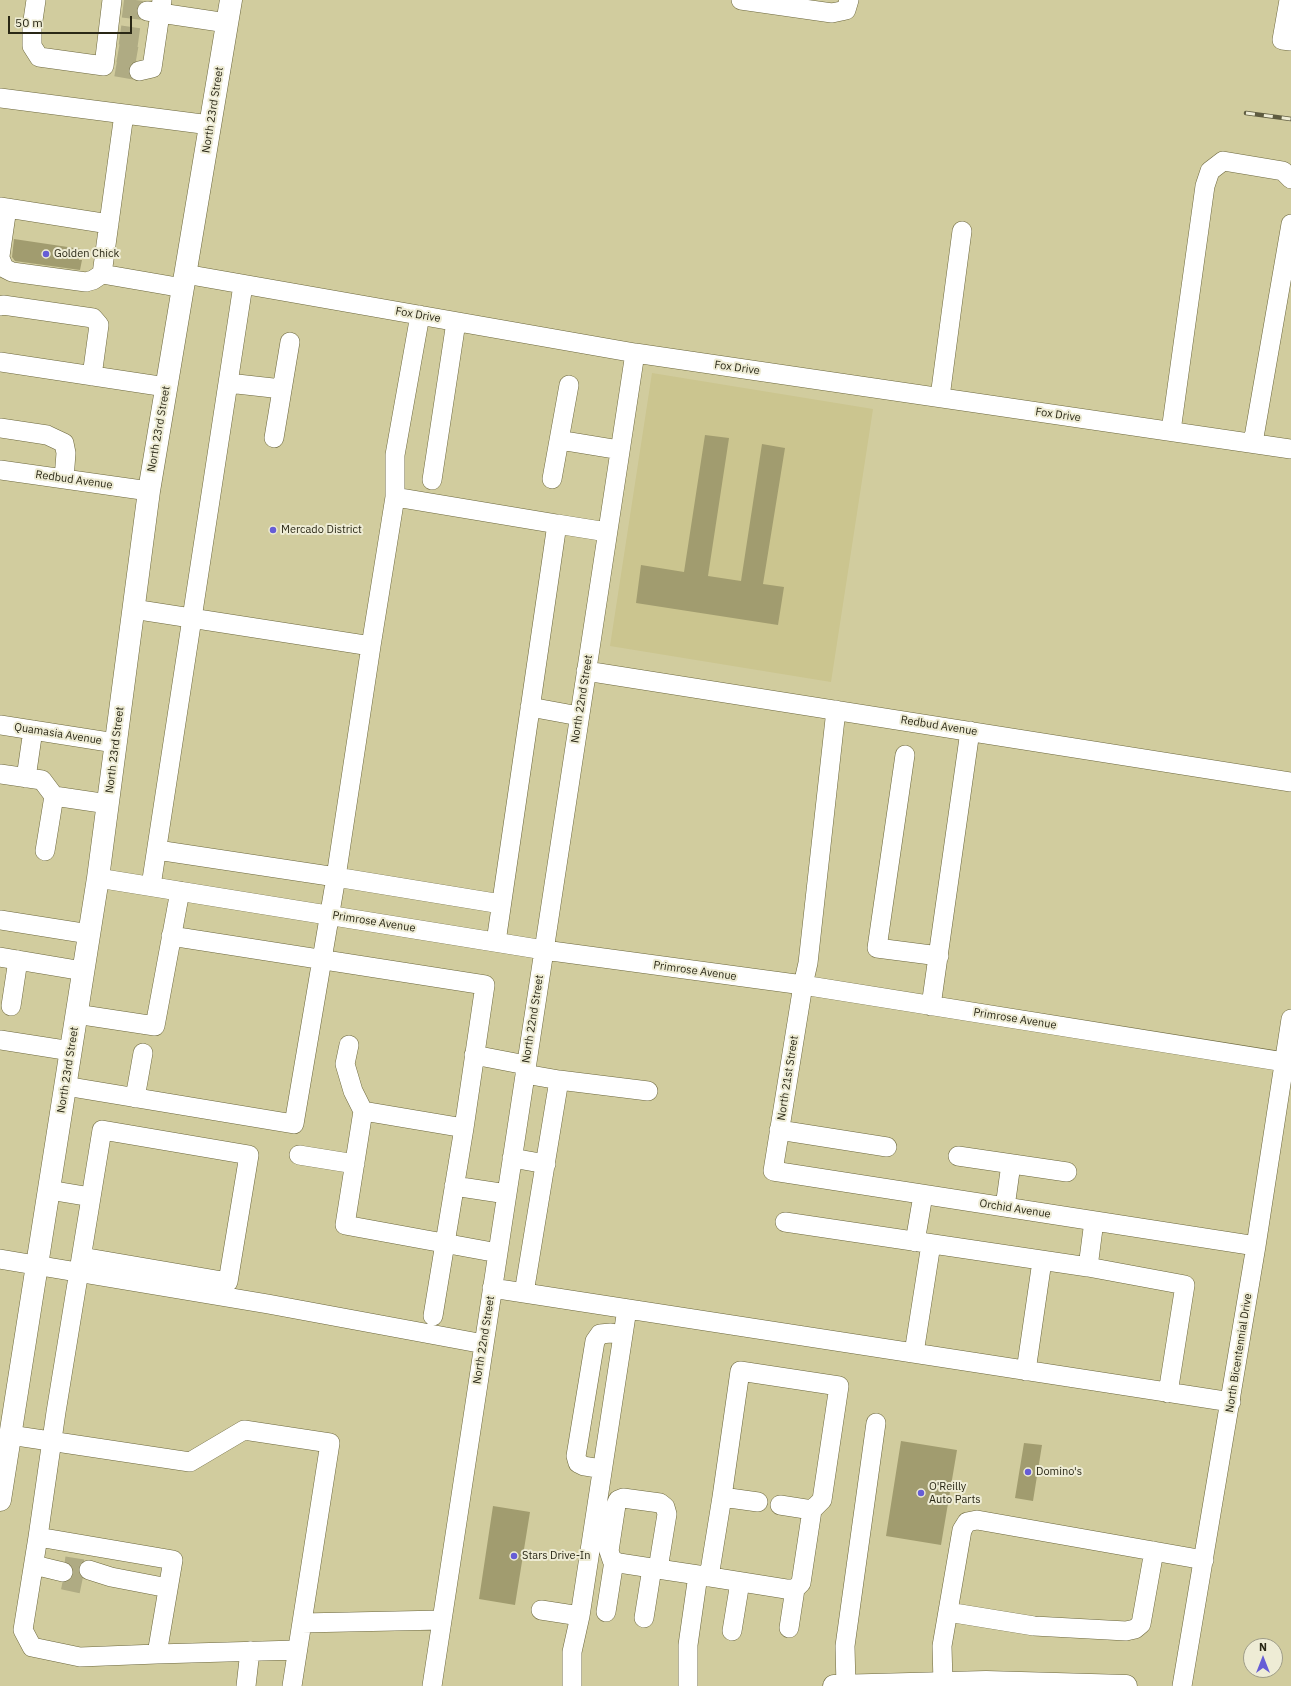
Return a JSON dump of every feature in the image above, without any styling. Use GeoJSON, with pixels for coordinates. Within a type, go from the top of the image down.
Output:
{"type":"FeatureCollection","features":[{"type":"Feature","properties":{"kind":"main road","name":"North 23rd Street"},"geometry":{"type":"LineString","coordinates":[[1,1492],[98,878],[149,491],[231,0]]}},
{"type":"Feature","properties":{"kind":"main road"},"geometry":{"type":"LineString","coordinates":[[834,1686],[986,1682],[1047,1685],[1126,1686]]}},
{"type":"Feature","properties":{"kind":"street"},"geometry":{"type":"LineString","coordinates":[[36,0],[32,27],[32,46],[39,57],[111,59],[116,4]]}},
{"type":"Feature","properties":{"kind":"street"},"geometry":{"type":"LineString","coordinates":[[741,0],[832,13],[846,10],[848,0]]}},
{"type":"Feature","properties":{"kind":"street"},"geometry":{"type":"LineString","coordinates":[[1289,0],[1282,40],[1291,41]]}},
{"type":"Feature","properties":{"kind":"street"},"geometry":{"type":"LineString","coordinates":[[146,53],[156,8],[227,23]]}},
{"type":"Feature","properties":{"kind":"street"},"geometry":{"type":"LineString","coordinates":[[0,98],[210,125]]}},
{"type":"Feature","properties":{"kind":"street"},"geometry":{"type":"LineString","coordinates":[[109,224],[3,208],[0,257],[4,268],[12,272],[86,282],[93,280],[102,274],[109,224],[124,114]]}},
{"type":"Feature","properties":{"kind":"street"},"geometry":{"type":"LineString","coordinates":[[1171,431],[1205,186],[1210,171],[1222,161],[1283,171],[1291,179]]}},
{"type":"Feature","properties":{"kind":"street"},"geometry":{"type":"LineString","coordinates":[[1253,443],[1291,224]]}},
{"type":"Feature","properties":{"kind":"street"},"geometry":{"type":"LineString","coordinates":[[940,397],[962,231]]}},
{"type":"Feature","properties":{"kind":"street","name":"Fox Drive"},"geometry":{"type":"LineString","coordinates":[[102,274],[243,285],[635,353],[1291,449]]}},
{"type":"Feature","properties":{"kind":"street"},"geometry":{"type":"LineString","coordinates":[[151,886],[243,285]]}},
{"type":"Feature","properties":{"kind":"street"},"geometry":{"type":"LineString","coordinates":[[0,306],[3,305],[93,318],[100,325],[92,376]]}},
{"type":"Feature","properties":{"kind":"street"},"geometry":{"type":"LineString","coordinates":[[65,1086],[294,1124],[336,877],[395,497],[395,455],[420,315]]}},
{"type":"Feature","properties":{"kind":"street"},"geometry":{"type":"LineString","coordinates":[[432,480],[456,322]]}},
{"type":"Feature","properties":{"kind":"street"},"geometry":{"type":"LineString","coordinates":[[274,438],[290,342]]}},
{"type":"Feature","properties":{"kind":"street","name":"North 22nd Street"},"geometry":{"type":"LineString","coordinates":[[432,1686],[635,353]]}},
{"type":"Feature","properties":{"kind":"street"},"geometry":{"type":"LineString","coordinates":[[0,362],[166,387]]}},
{"type":"Feature","properties":{"kind":"street"},"geometry":{"type":"LineString","coordinates":[[228,383],[282,389]]}},
{"type":"Feature","properties":{"kind":"street"},"geometry":{"type":"LineString","coordinates":[[552,479],[569,386]]}},
{"type":"Feature","properties":{"kind":"street"},"geometry":{"type":"LineString","coordinates":[[0,428],[47,435],[64,443],[66,453],[64,479]]}},
{"type":"Feature","properties":{"kind":"street"},"geometry":{"type":"LineString","coordinates":[[559,440],[620,450]]}},
{"type":"Feature","properties":{"kind":"street","name":"Redbud Avenue"},"geometry":{"type":"LineString","coordinates":[[0,470],[149,491]]}},
{"type":"Feature","properties":{"kind":"street"},"geometry":{"type":"LineString","coordinates":[[395,497],[607,532]]}},
{"type":"Feature","properties":{"kind":"street"},"geometry":{"type":"LineString","coordinates":[[496,942],[557,524]]}},
{"type":"Feature","properties":{"kind":"street"},"geometry":{"type":"LineString","coordinates":[[133,609],[371,646]]}},
{"type":"Feature","properties":{"kind":"street","name":"Redbud Avenue"},"geometry":{"type":"LineString","coordinates":[[586,671],[1291,782]]}},
{"type":"Feature","properties":{"kind":"street"},"geometry":{"type":"LineString","coordinates":[[530,707],[579,716]]}},
{"type":"Feature","properties":{"kind":"street","name":"North 21st Street"},"geometry":{"type":"LineString","coordinates":[[773,1171],[803,985],[808,963],[836,710]]}},
{"type":"Feature","properties":{"kind":"street","name":"Quamasia Avenue"},"geometry":{"type":"LineString","coordinates":[[0,725],[115,743]]}},
{"type":"Feature","properties":{"kind":"street"},"geometry":{"type":"LineString","coordinates":[[26,778],[33,730]]}},
{"type":"Feature","properties":{"kind":"street"},"geometry":{"type":"LineString","coordinates":[[931,1006],[970,731]]}},
{"type":"Feature","properties":{"kind":"street"},"geometry":{"type":"LineString","coordinates":[[905,755],[877,948],[938,956]]}},
{"type":"Feature","properties":{"kind":"street"},"geometry":{"type":"LineString","coordinates":[[0,774],[42,780],[54,796],[108,804]]}},
{"type":"Feature","properties":{"kind":"street"},"geometry":{"type":"LineString","coordinates":[[45,851],[54,796]]}},
{"type":"Feature","properties":{"kind":"street"},"geometry":{"type":"LineString","coordinates":[[157,850],[501,904]]}},
{"type":"Feature","properties":{"kind":"street","name":"Primrose Avenue"},"geometry":{"type":"LineString","coordinates":[[98,878],[544,950],[803,985],[1288,1062]]}},
{"type":"Feature","properties":{"kind":"street"},"geometry":{"type":"LineString","coordinates":[[76,1014],[155,1026],[180,891]]}},
{"type":"Feature","properties":{"kind":"street"},"geometry":{"type":"LineString","coordinates":[[0,920],[89,934]]}},
{"type":"Feature","properties":{"kind":"street"},"geometry":{"type":"LineString","coordinates":[[171,936],[484,985],[464,1128],[433,1316]]}},
{"type":"Feature","properties":{"kind":"street"},"geometry":{"type":"LineString","coordinates":[[10,1006],[9,958],[83,971]]}},
{"type":"Feature","properties":{"kind":"street","name":"North Bicentennial Drive"},"geometry":{"type":"LineString","coordinates":[[1182,1686],[1288,1062],[1291,1019]]}},
{"type":"Feature","properties":{"kind":"street"},"geometry":{"type":"LineString","coordinates":[[0,1040],[71,1051]]}},
{"type":"Feature","properties":{"kind":"street"},"geometry":{"type":"LineString","coordinates":[[349,1045],[345,1064],[353,1091],[363,1112],[345,1226],[498,1253]]}},
{"type":"Feature","properties":{"kind":"street"},"geometry":{"type":"LineString","coordinates":[[135,1098],[144,1053]]}},
{"type":"Feature","properties":{"kind":"street"},"geometry":{"type":"LineString","coordinates":[[474,1055],[526,1069],[559,1080],[648,1092]]}},
{"type":"Feature","properties":{"kind":"street"},"geometry":{"type":"LineString","coordinates":[[524,1293],[559,1080]]}},
{"type":"Feature","properties":{"kind":"street"},"geometry":{"type":"LineString","coordinates":[[363,1112],[464,1128]]}},
{"type":"Feature","properties":{"kind":"street"},"geometry":{"type":"LineString","coordinates":[[0,1259],[37,1264],[81,1264],[228,1282],[250,1155],[102,1130],[81,1264],[52,1441],[38,1536],[56,1568],[23,1630],[32,1647],[80,1657],[297,1650]]}},
{"type":"Feature","properties":{"kind":"street"},"geometry":{"type":"LineString","coordinates":[[779,1130],[887,1147]]}},
{"type":"Feature","properties":{"kind":"street"},"geometry":{"type":"LineString","coordinates":[[299,1155],[355,1164]]}},
{"type":"Feature","properties":{"kind":"street"},"geometry":{"type":"LineString","coordinates":[[958,1156],[1067,1172]]}},
{"type":"Feature","properties":{"kind":"street"},"geometry":{"type":"LineString","coordinates":[[512,1158],[546,1164]]}},
{"type":"Feature","properties":{"kind":"street"},"geometry":{"type":"LineString","coordinates":[[1005,1207],[1011,1164]]}},
{"type":"Feature","properties":{"kind":"street","name":"Orchid Avenue"},"geometry":{"type":"LineString","coordinates":[[773,1171],[1256,1246]]}},
{"type":"Feature","properties":{"kind":"street"},"geometry":{"type":"LineString","coordinates":[[454,1186],[506,1194]]}},
{"type":"Feature","properties":{"kind":"street"},"geometry":{"type":"LineString","coordinates":[[49,1190],[91,1197]]}},
{"type":"Feature","properties":{"kind":"street"},"geometry":{"type":"LineString","coordinates":[[914,1353],[923,1243],[923,1194]]}},
{"type":"Feature","properties":{"kind":"street"},"geometry":{"type":"LineString","coordinates":[[1088,1267],[1094,1221]]}},
{"type":"Feature","properties":{"kind":"street"},"geometry":{"type":"LineString","coordinates":[[785,1222],[1088,1267],[1185,1285],[1168,1393]]}},
{"type":"Feature","properties":{"kind":"street"},"geometry":{"type":"LineString","coordinates":[[1026,1371],[1042,1261]]}},
{"type":"Feature","properties":{"kind":"street"},"geometry":{"type":"LineString","coordinates":[[81,1264],[484,1344]]}},
{"type":"Feature","properties":{"kind":"street"},"geometry":{"type":"LineString","coordinates":[[492,1288],[1231,1402]]}},
{"type":"Feature","properties":{"kind":"street"},"geometry":{"type":"LineString","coordinates":[[572,1686],[572,1652],[580,1616],[627,1309]]}},
{"type":"Feature","properties":{"kind":"street"},"geometry":{"type":"LineString","coordinates":[[602,1469],[584,1466],[578,1463],[576,1456],[594,1341],[600,1334],[611,1333],[623,1335]]}},
{"type":"Feature","properties":{"kind":"street"},"geometry":{"type":"LineString","coordinates":[[688,1686],[688,1645],[722,1496],[740,1371],[839,1386],[822,1500],[812,1510],[801,1583],[795,1589],[789,1628]]}},
{"type":"Feature","properties":{"kind":"street"},"geometry":{"type":"LineString","coordinates":[[589,1375],[616,1380]]}},
{"type":"Feature","properties":{"kind":"street"},"geometry":{"type":"LineString","coordinates":[[582,1419],[609,1423]]}},
{"type":"Feature","properties":{"kind":"street"},"geometry":{"type":"LineString","coordinates":[[846,1686],[845,1646],[876,1423]]}},
{"type":"Feature","properties":{"kind":"street"},"geometry":{"type":"LineString","coordinates":[[10,1435],[190,1462],[244,1430],[330,1443],[292,1686]]}},
{"type":"Feature","properties":{"kind":"street"},"geometry":{"type":"LineString","coordinates":[[722,1496],[758,1502]]}},
{"type":"Feature","properties":{"kind":"street"},"geometry":{"type":"LineString","coordinates":[[644,1618],[655,1569],[667,1514],[665,1507],[660,1503],[623,1498],[618,1500],[616,1505],[609,1551],[612,1560],[619,1563],[655,1569],[786,1589],[795,1589]]}},
{"type":"Feature","properties":{"kind":"street"},"geometry":{"type":"LineString","coordinates":[[780,1505],[812,1510]]}},
{"type":"Feature","properties":{"kind":"street"},"geometry":{"type":"LineString","coordinates":[[943,1683],[942,1646],[962,1530],[967,1522],[977,1520],[1204,1560]]}},
{"type":"Feature","properties":{"kind":"street"},"geometry":{"type":"LineString","coordinates":[[38,1536],[173,1560],[157,1654]]}},
{"type":"Feature","properties":{"kind":"street"},"geometry":{"type":"LineString","coordinates":[[948,1612],[1034,1626],[1126,1631],[1134,1630],[1141,1624],[1154,1551]]}},
{"type":"Feature","properties":{"kind":"street"},"geometry":{"type":"LineString","coordinates":[[606,1612],[614,1561]]}},
{"type":"Feature","properties":{"kind":"street"},"geometry":{"type":"LineString","coordinates":[[88,1573],[168,1588]]}},
{"type":"Feature","properties":{"kind":"street"},"geometry":{"type":"LineString","coordinates":[[732,1631],[740,1582]]}},
{"type":"Feature","properties":{"kind":"street"},"geometry":{"type":"LineString","coordinates":[[541,1610],[580,1616]]}},
{"type":"Feature","properties":{"kind":"street"},"geometry":{"type":"LineString","coordinates":[[302,1623],[442,1620]]}},
{"type":"Feature","properties":{"kind":"street"},"geometry":{"type":"LineString","coordinates":[[246,1686],[250,1651]]}},
{"type":"Feature","properties":{"kind":"shaded area"},"geometry":{"type":"Polygon","coordinates":[[[652,373],[873,409],[831,682],[610,646],[652,373]]]}},
{"type":"Feature","properties":{"kind":"building","name":"Golden Chick"},"geometry":{"type":"Polygon","coordinates":[[[14,239],[81,249],[79,260],[82,260],[80,270],[15,261],[12,257],[14,239]]]}},
{"type":"Feature","properties":{"kind":"building"},"geometry":{"type":"Polygon","coordinates":[[[705,435],[729,438],[708,576],[741,581],[762,444],[785,448],[763,584],[784,587],[778,625],[636,603],[641,565],[684,572],[705,435]]]}},
{"type":"Feature","properties":{"kind":"building","name":"O'Reilly Auto Parts"},"geometry":{"type":"Polygon","coordinates":[[[901,1441],[957,1450],[941,1545],[886,1536],[901,1441]]]}},
{"type":"Feature","properties":{"kind":"building","name":"Domino's"},"geometry":{"type":"Polygon","coordinates":[[[1024,1443],[1042,1445],[1033,1501],[1015,1498],[1024,1443]]]}},
{"type":"Feature","properties":{"kind":"building","name":"Stars Drive-In"},"geometry":{"type":"Polygon","coordinates":[[[493,1506],[530,1512],[515,1605],[479,1599],[493,1506]]]}},
{"type":"Feature","properties":{"kind":"tunnel"},"geometry":{"type":"LineString","coordinates":[[123,8],[147,11]]}},
{"type":"Feature","properties":{"kind":"tunnel"},"geometry":{"type":"LineString","coordinates":[[120,35],[142,38]]}},
{"type":"Feature","properties":{"kind":"tunnel"},"geometry":{"type":"LineString","coordinates":[[118,53],[141,57]]}},
{"type":"Feature","properties":{"kind":"tunnel"},"geometry":{"type":"LineString","coordinates":[[116,67],[139,71]]}},
{"type":"Feature","properties":{"kind":"tunnel"},"geometry":{"type":"LineString","coordinates":[[64,1566],[89,1570]]}},
{"type":"Feature","properties":{"kind":"tunnel"},"geometry":{"type":"LineString","coordinates":[[63,1580],[87,1585]]}},
{"type":"Feature","properties":{"kind":"railway"},"geometry":{"type":"LineString","coordinates":[[1246,113],[1291,119]]}},
{"type":"Feature","properties":{"kind":"place","name":"Golden Chick"},"geometry":{"type":"Point","coordinates":[46,254]}},
{"type":"Feature","properties":{"kind":"place","name":"Mercado District"},"geometry":{"type":"Point","coordinates":[273,530]}},
{"type":"Feature","properties":{"kind":"place","name":"Domino's"},"geometry":{"type":"Point","coordinates":[1028,1472]}},
{"type":"Feature","properties":{"kind":"place","name":"O'Reilly Auto Parts"},"geometry":{"type":"Point","coordinates":[921,1493]}},
{"type":"Feature","properties":{"kind":"place","name":"Stars Drive-In"},"geometry":{"type":"Point","coordinates":[514,1556]}}]}
